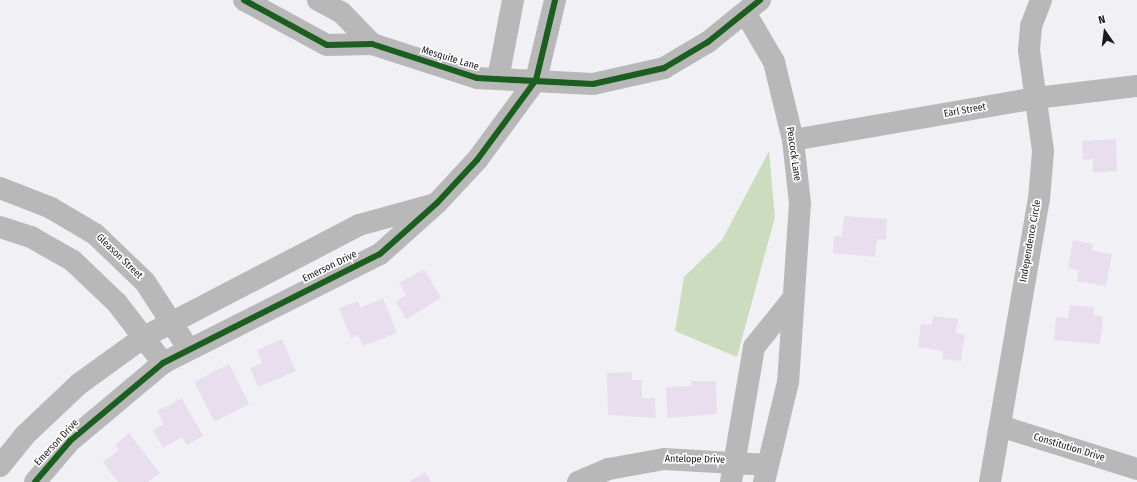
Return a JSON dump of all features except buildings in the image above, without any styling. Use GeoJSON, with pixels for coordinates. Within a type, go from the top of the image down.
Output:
{"type":"FeatureCollection","features":[{"type":"Feature","properties":{"kind":"street","name":"Mesquite Lane"},"geometry":{"type":"LineString","coordinates":[[244,0],[327,45],[372,44],[478,78],[593,84],[664,68],[753,7]]}},
{"type":"Feature","properties":{"kind":"street","name":"Mesquite Lane"},"geometry":{"type":"LineString","coordinates":[[318,0],[342,13],[372,44]]}},
{"type":"Feature","properties":{"kind":"street"},"geometry":{"type":"LineString","coordinates":[[498,79],[513,0]]}},
{"type":"Feature","properties":{"kind":"street","name":"Emerson Drive"},"geometry":{"type":"LineString","coordinates":[[35,482],[76,436],[163,363],[188,348],[380,254],[437,203],[477,160],[536,80],[555,0]]}},
{"type":"Feature","properties":{"kind":"street","name":"Independence Circle"},"geometry":{"type":"LineString","coordinates":[[990,482],[1039,199],[1043,151],[1029,50],[1031,26],[1041,0]]}},
{"type":"Feature","properties":{"kind":"street","name":"Peacock Lane"},"geometry":{"type":"LineString","coordinates":[[753,7],[774,62],[793,140],[800,203],[790,301],[788,382],[766,473]]}},
{"type":"Feature","properties":{"kind":"street","name":"Earl Street"},"geometry":{"type":"LineString","coordinates":[[793,140],[1036,98],[1137,86]]}},
{"type":"Feature","properties":{"kind":"street","name":"Gleason Street"},"geometry":{"type":"LineString","coordinates":[[0,188],[50,208],[95,234],[145,282],[188,348]]}},
{"type":"Feature","properties":{"kind":"street"},"geometry":{"type":"LineString","coordinates":[[0,466],[24,436],[79,384],[144,337],[170,321],[359,225],[437,203]]}},
{"type":"Feature","properties":{"kind":"street"},"geometry":{"type":"LineString","coordinates":[[0,227],[31,237],[73,260],[117,303],[163,363]]}},
{"type":"Feature","properties":{"kind":"street"},"geometry":{"type":"LineString","coordinates":[[731,482],[754,347],[790,301]]}},
{"type":"Feature","properties":{"kind":"street","name":"Constitution Drive"},"geometry":{"type":"LineString","coordinates":[[1000,426],[1137,469]]}},
{"type":"Feature","properties":{"kind":"street","name":"Antelope Drive"},"geometry":{"type":"LineString","coordinates":[[578,482],[609,469],[664,459],[734,461],[766,473]]}},
{"type":"Feature","properties":{"kind":"green space"},"geometry":{"type":"Polygon","coordinates":[[[769,151],[775,217],[737,357],[675,331],[684,277],[722,240],[769,151]]]}},
{"type":"Feature","properties":{"kind":"cycle path"},"geometry":{"type":"LineString","coordinates":[[244,0],[327,45],[372,44],[477,78],[593,84],[664,68],[708,42],[760,0]]}},
{"type":"Feature","properties":{"kind":"cycle path"},"geometry":{"type":"LineString","coordinates":[[35,482],[70,441],[163,363],[380,254],[437,203],[477,160],[536,80],[555,0]]}}]}
